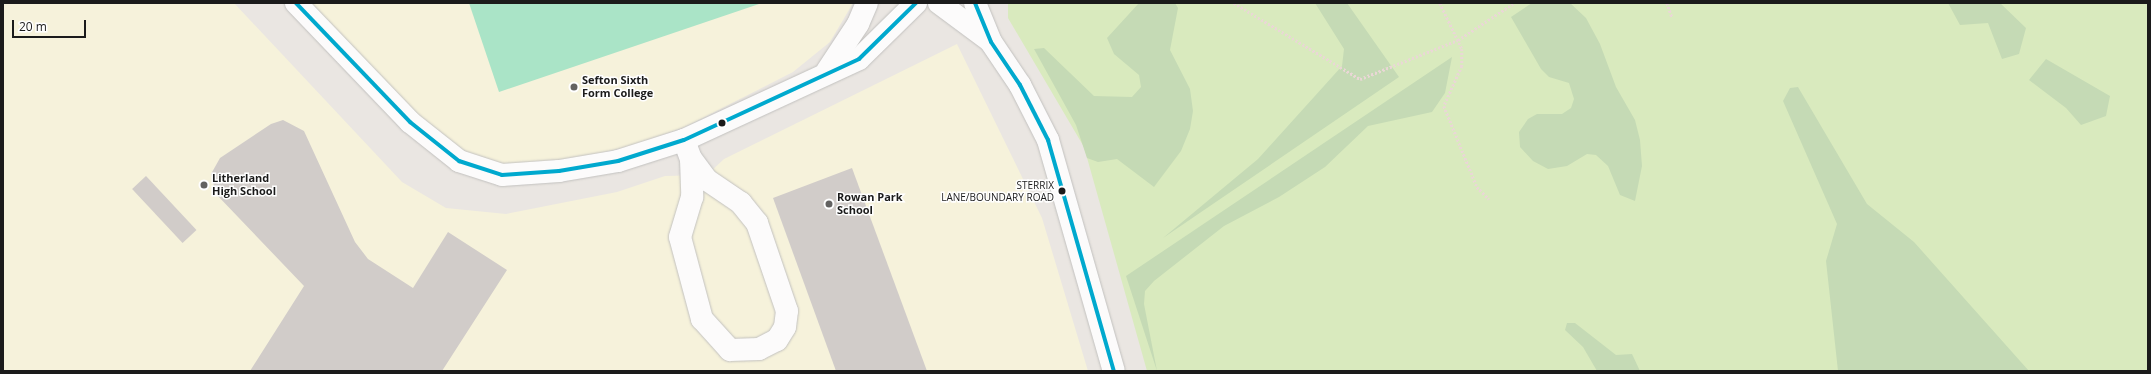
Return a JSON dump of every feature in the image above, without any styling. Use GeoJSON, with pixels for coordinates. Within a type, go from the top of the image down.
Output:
{"type":"FeatureCollection","features":[{"type":"Feature","properties":{"kind":"street"},"geometry":{"type":"LineString","coordinates":[[296,3],[410,122],[459,161],[502,175],[559,171],[688,149],[827,71],[859,59],[916,3]]}},
{"type":"Feature","properties":{"kind":"street"},"geometry":{"type":"LineString","coordinates":[[827,71],[858,24],[867,3]]}},
{"type":"Feature","properties":{"kind":"street"},"geometry":{"type":"LineString","coordinates":[[939,3],[991,42]]}},
{"type":"Feature","properties":{"kind":"street"},"geometry":{"type":"LineString","coordinates":[[975,3],[991,42],[1020,84],[1048,140],[1114,371]]}},
{"type":"Feature","properties":{"kind":"street"},"geometry":{"type":"LineString","coordinates":[[688,149],[707,180],[740,203],[757,223],[787,311],[785,327],[777,340],[759,349],[730,350],[702,319],[680,237],[692,197],[688,149]]}},
{"type":"Feature","properties":{"kind":"path"},"geometry":{"type":"LineString","coordinates":[[1234,3],[1360,79],[1458,40],[1514,3]]}},
{"type":"Feature","properties":{"kind":"path"},"geometry":{"type":"LineString","coordinates":[[1440,3],[1458,40],[1462,66],[1444,106],[1477,187],[1489,199]]}},
{"type":"Feature","properties":{"kind":"path"},"geometry":{"type":"LineString","coordinates":[[1667,3],[1672,17]]}},
{"type":"Feature","properties":{"kind":"shaded area","name":"Litherland High School"},"geometry":{"type":"Polygon","coordinates":[[[3,3],[234,3],[402,182],[446,208],[506,214],[617,192],[665,176],[707,175],[724,159],[957,44],[1042,218],[1088,371],[3,371],[3,3]]]}},
{"type":"Feature","properties":{"kind":"shaded area","name":"Sefton Sixth Form College"},"geometry":{"type":"Polygon","coordinates":[[[303,3],[853,3],[830,42],[793,72],[685,127],[631,146],[539,167],[471,167],[303,3]]]}},
{"type":"Feature","properties":{"kind":"green space"},"geometry":{"type":"Polygon","coordinates":[[[469,3],[762,3],[499,92],[469,3]]]}},
{"type":"Feature","properties":{"kind":"green space"},"geometry":{"type":"Polygon","coordinates":[[[1008,3],[2148,3],[2148,371],[1147,371],[1084,147],[1008,18],[1008,3]]]}},
{"type":"Feature","properties":{"kind":"green space"},"geometry":{"type":"Polygon","coordinates":[[[1139,3],[1175,3],[1178,8],[1170,50],[1190,89],[1193,111],[1190,129],[1181,151],[1154,187],[1117,159],[1098,162],[1087,158],[1076,125],[1034,49],[1044,48],[1094,96],[1132,97],[1141,87],[1139,75],[1114,54],[1107,38],[1139,3]]]}},
{"type":"Feature","properties":{"kind":"green space"},"geometry":{"type":"Polygon","coordinates":[[[1315,3],[1347,3],[1399,77],[1163,238],[1258,159],[1342,66],[1344,49],[1315,3]]]}},
{"type":"Feature","properties":{"kind":"green space"},"geometry":{"type":"Polygon","coordinates":[[[1532,3],[1570,3],[1586,18],[1600,44],[1616,87],[1635,120],[1640,140],[1642,166],[1635,201],[1620,195],[1608,166],[1596,155],[1587,154],[1567,166],[1548,169],[1533,161],[1520,147],[1519,132],[1528,119],[1537,114],[1562,114],[1571,108],[1574,99],[1569,83],[1549,77],[1541,69],[1511,17],[1532,3]]]}},
{"type":"Feature","properties":{"kind":"green space"},"geometry":{"type":"Polygon","coordinates":[[[1948,3],[2000,3],[2026,28],[2019,54],[2002,59],[1988,23],[1960,25],[1948,3]]]}},
{"type":"Feature","properties":{"kind":"green space"},"geometry":{"type":"Polygon","coordinates":[[[1452,57],[1445,93],[1432,112],[1368,126],[1325,167],[1279,197],[1224,226],[1154,281],[1145,291],[1144,304],[1157,371],[1126,276],[1452,57]]]}},
{"type":"Feature","properties":{"kind":"green space"},"geometry":{"type":"Polygon","coordinates":[[[2046,59],[2110,96],[2106,116],[2081,125],[2066,108],[2029,80],[2046,59]]]}},
{"type":"Feature","properties":{"kind":"green space"},"geometry":{"type":"Polygon","coordinates":[[[1798,87],[1867,204],[1914,242],[2029,371],[1838,371],[1826,261],[1837,224],[1783,101],[1790,88],[1798,87]]]}},
{"type":"Feature","properties":{"kind":"green space"},"geometry":{"type":"Polygon","coordinates":[[[1567,323],[1575,323],[1616,355],[1632,354],[1640,371],[1597,371],[1583,347],[1565,330],[1567,323]]]}},
{"type":"Feature","properties":{"kind":"building"},"geometry":{"type":"Polygon","coordinates":[[[283,120],[304,131],[355,242],[368,259],[413,288],[448,232],[507,270],[442,371],[250,371],[304,286],[216,194],[211,174],[220,158],[271,124],[283,120]]]}},
{"type":"Feature","properties":{"kind":"building"},"geometry":{"type":"Polygon","coordinates":[[[852,168],[927,371],[836,371],[773,198],[852,168]]]}},
{"type":"Feature","properties":{"kind":"building"},"geometry":{"type":"Polygon","coordinates":[[[146,176],[196,230],[183,243],[132,189],[146,176]]]}},
{"type":"Feature","properties":{"kind":"transit line"},"geometry":{"type":"LineString","coordinates":[[296,3],[410,122],[459,161],[502,175],[559,171],[618,161],[684,140],[859,59],[916,3]]}},
{"type":"Feature","properties":{"kind":"transit line"},"geometry":{"type":"LineString","coordinates":[[975,3],[991,42],[1020,85],[1048,140],[1114,371]]}},
{"type":"Feature","properties":{"kind":"place","name":"Sefton Sixth Form College"},"geometry":{"type":"Point","coordinates":[574,87]}},
{"type":"Feature","properties":{"kind":"place","name":"Litherland High School"},"geometry":{"type":"Point","coordinates":[204,185]}},
{"type":"Feature","properties":{"kind":"place","name":"STERRIX LANE/BOUNDARY ROAD"},"geometry":{"type":"Point","coordinates":[1062,191]}},
{"type":"Feature","properties":{"kind":"place","name":"Rowan Park School"},"geometry":{"type":"Point","coordinates":[829,204]}}]}
